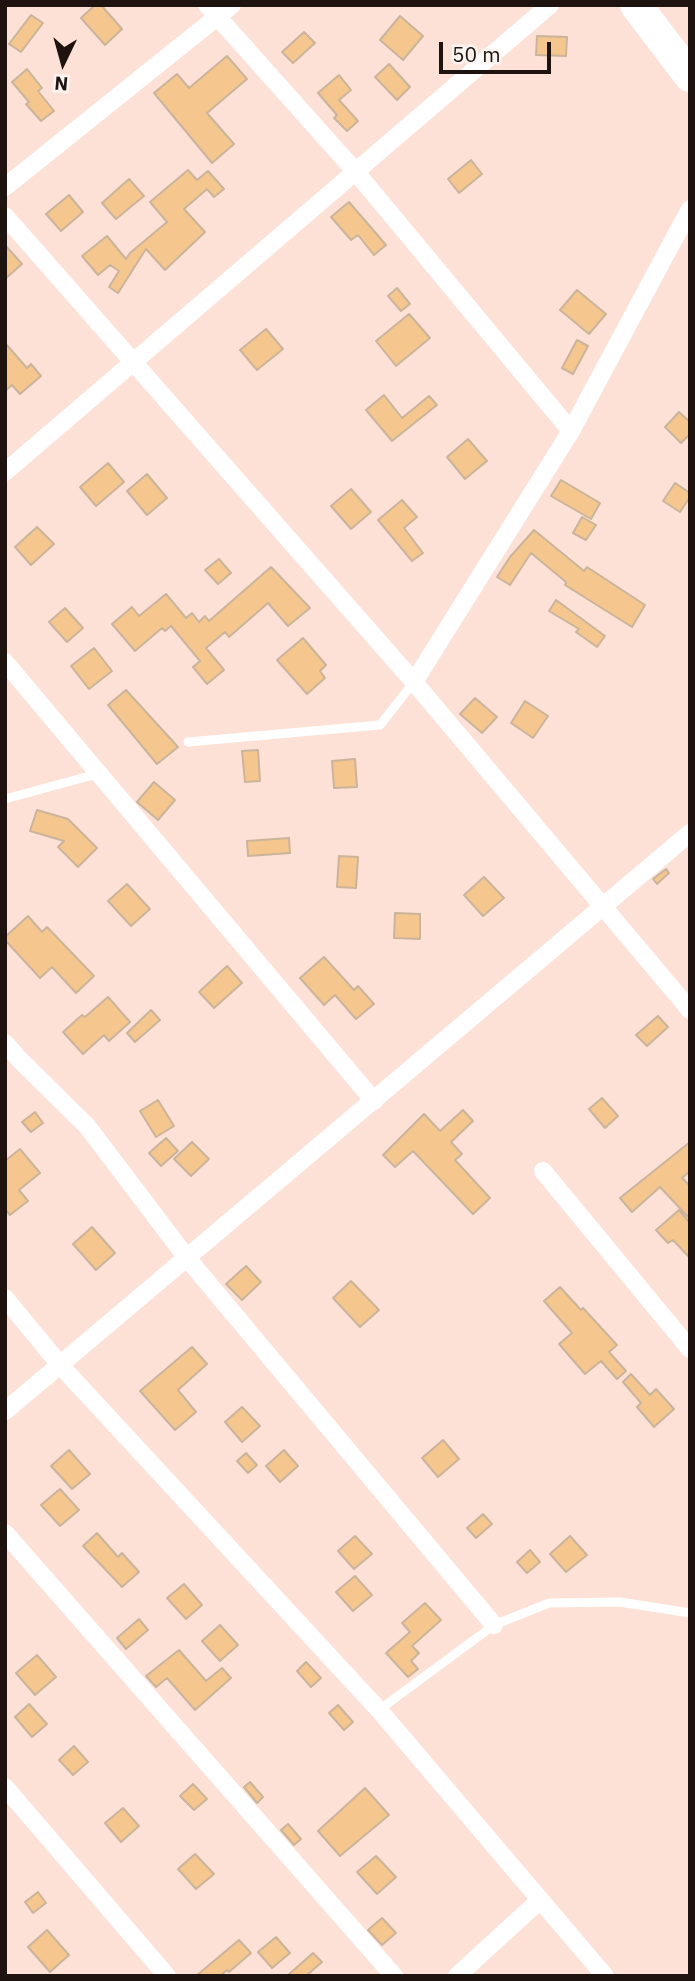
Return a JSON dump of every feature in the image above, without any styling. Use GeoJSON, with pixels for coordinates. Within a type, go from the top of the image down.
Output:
{"type":"FeatureCollection","features":[{"type":"Feature","properties":{"kind":"highway"},"geometry":{"type":"LineString","coordinates":[[636,5],[690,76]]}},
{"type":"Feature","properties":{"kind":"street"},"geometry":{"type":"LineString","coordinates":[[5,187],[212,11],[232,5]]}},
{"type":"Feature","properties":{"kind":"street"},"geometry":{"type":"LineString","coordinates":[[5,472],[550,5]]}},
{"type":"Feature","properties":{"kind":"street"},"geometry":{"type":"LineString","coordinates":[[212,11],[355,171],[571,431]]}},
{"type":"Feature","properties":{"kind":"street"},"geometry":{"type":"LineString","coordinates":[[414,682],[571,431],[690,209]]}},
{"type":"Feature","properties":{"kind":"street"},"geometry":{"type":"LineString","coordinates":[[5,216],[414,682],[690,1010]]}},
{"type":"Feature","properties":{"kind":"street"},"geometry":{"type":"LineString","coordinates":[[5,662],[373,1101]]}},
{"type":"Feature","properties":{"kind":"street"},"geometry":{"type":"LineString","coordinates":[[5,1411],[690,833]]}},
{"type":"Feature","properties":{"kind":"street"},"geometry":{"type":"LineString","coordinates":[[5,1042],[87,1126],[187,1258],[494,1625]]}},
{"type":"Feature","properties":{"kind":"street"},"geometry":{"type":"LineString","coordinates":[[542,1171],[690,1349]]}},
{"type":"Feature","properties":{"kind":"street"},"geometry":{"type":"LineString","coordinates":[[5,1298],[61,1366],[379,1710],[605,1976]]}},
{"type":"Feature","properties":{"kind":"street"},"geometry":{"type":"LineString","coordinates":[[5,1533],[394,1976]]}},
{"type":"Feature","properties":{"kind":"street"},"geometry":{"type":"LineString","coordinates":[[5,1787],[167,1976]]}},
{"type":"Feature","properties":{"kind":"street"},"geometry":{"type":"LineString","coordinates":[[457,1976],[540,1900]]}},
{"type":"Feature","properties":{"kind":"lane"},"geometry":{"type":"LineString","coordinates":[[188,742],[380,725],[414,682]]}},
{"type":"Feature","properties":{"kind":"lane"},"geometry":{"type":"LineString","coordinates":[[5,799],[97,774]]}},
{"type":"Feature","properties":{"kind":"lane"},"geometry":{"type":"LineString","coordinates":[[379,1710],[494,1625],[549,1603],[620,1602],[690,1613]]}},
{"type":"Feature","properties":{"kind":"building"},"geometry":{"type":"Polygon","coordinates":[[[95,5],[101,5],[122,29],[105,45],[81,18],[95,5]]]}},
{"type":"Feature","properties":{"kind":"building"},"geometry":{"type":"Polygon","coordinates":[[[31,15],[43,23],[21,52],[9,44],[31,15]]]}},
{"type":"Feature","properties":{"kind":"building"},"geometry":{"type":"Polygon","coordinates":[[[400,16],[423,36],[403,60],[380,40],[400,16]]]}},
{"type":"Feature","properties":{"kind":"building"},"geometry":{"type":"Polygon","coordinates":[[[304,32],[315,43],[293,63],[282,52],[304,32]]]}},
{"type":"Feature","properties":{"kind":"building"},"geometry":{"type":"Polygon","coordinates":[[[537,36],[567,37],[566,56],[536,55],[537,36]]]}},
{"type":"Feature","properties":{"kind":"building"},"geometry":{"type":"Polygon","coordinates":[[[227,56],[247,79],[207,113],[234,144],[212,163],[154,93],[177,74],[189,88],[227,56]]]}},
{"type":"Feature","properties":{"kind":"building"},"geometry":{"type":"Polygon","coordinates":[[[389,64],[410,87],[397,100],[375,77],[389,64]]]}},
{"type":"Feature","properties":{"kind":"building"},"geometry":{"type":"Polygon","coordinates":[[[27,69],[42,88],[38,91],[54,111],[41,121],[12,82],[27,69]]]}},
{"type":"Feature","properties":{"kind":"building"},"geometry":{"type":"Polygon","coordinates":[[[339,75],[351,90],[339,100],[358,121],[347,131],[334,118],[337,115],[318,93],[339,75]]]}},
{"type":"Feature","properties":{"kind":"building"},"geometry":{"type":"Polygon","coordinates":[[[471,160],[482,174],[459,193],[448,179],[471,160]]]}},
{"type":"Feature","properties":{"kind":"building"},"geometry":{"type":"Polygon","coordinates":[[[188,170],[197,180],[208,171],[224,189],[214,197],[207,189],[184,209],[205,232],[165,270],[146,249],[118,293],[109,287],[119,271],[110,265],[98,275],[82,256],[107,236],[126,259],[167,222],[150,202],[188,170]]]}},
{"type":"Feature","properties":{"kind":"building"},"geometry":{"type":"Polygon","coordinates":[[[129,179],[144,196],[116,219],[102,203],[129,179]]]}},
{"type":"Feature","properties":{"kind":"building"},"geometry":{"type":"Polygon","coordinates":[[[69,195],[83,212],[61,231],[46,214],[69,195]]]}},
{"type":"Feature","properties":{"kind":"building"},"geometry":{"type":"Polygon","coordinates":[[[349,202],[386,245],[374,255],[358,235],[351,240],[331,217],[349,202]]]}},
{"type":"Feature","properties":{"kind":"building"},"geometry":{"type":"Polygon","coordinates":[[[5,245],[22,264],[5,279],[5,245]]]}},
{"type":"Feature","properties":{"kind":"building"},"geometry":{"type":"Polygon","coordinates":[[[397,288],[410,304],[401,311],[388,296],[397,288]]]}},
{"type":"Feature","properties":{"kind":"building"},"geometry":{"type":"Polygon","coordinates":[[[577,290],[606,314],[589,334],[560,310],[577,290]]]}},
{"type":"Feature","properties":{"kind":"building"},"geometry":{"type":"Polygon","coordinates":[[[409,314],[430,338],[396,366],[376,341],[409,314]]]}},
{"type":"Feature","properties":{"kind":"building"},"geometry":{"type":"Polygon","coordinates":[[[266,329],[283,349],[257,370],[240,350],[266,329]]]}},
{"type":"Feature","properties":{"kind":"building"},"geometry":{"type":"Polygon","coordinates":[[[577,340],[588,346],[573,374],[562,368],[577,340]]]}},
{"type":"Feature","properties":{"kind":"building"},"geometry":{"type":"Polygon","coordinates":[[[5,343],[27,368],[31,364],[41,376],[20,394],[12,385],[5,391],[5,343]]]}},
{"type":"Feature","properties":{"kind":"building"},"geometry":{"type":"Polygon","coordinates":[[[384,395],[402,418],[429,396],[437,405],[392,441],[366,410],[384,395]]]}},
{"type":"Feature","properties":{"kind":"building"},"geometry":{"type":"Polygon","coordinates":[[[679,412],[690,422],[690,434],[681,443],[665,427],[679,412]]]}},
{"type":"Feature","properties":{"kind":"building"},"geometry":{"type":"Polygon","coordinates":[[[468,439],[487,461],[465,479],[447,457],[468,439]]]}},
{"type":"Feature","properties":{"kind":"building"},"geometry":{"type":"Polygon","coordinates":[[[108,463],[124,482],[96,506],[80,487],[108,463]]]}},
{"type":"Feature","properties":{"kind":"building"},"geometry":{"type":"Polygon","coordinates":[[[147,474],[167,498],[147,515],[127,491],[147,474]]]}},
{"type":"Feature","properties":{"kind":"building"},"geometry":{"type":"Polygon","coordinates":[[[561,480],[600,503],[591,519],[551,496],[561,480]]]}},
{"type":"Feature","properties":{"kind":"building"},"geometry":{"type":"Polygon","coordinates":[[[675,483],[690,493],[680,512],[663,501],[675,483]]]}},
{"type":"Feature","properties":{"kind":"building"},"geometry":{"type":"Polygon","coordinates":[[[351,489],[371,512],[351,529],[331,506],[351,489]]]}},
{"type":"Feature","properties":{"kind":"building"},"geometry":{"type":"Polygon","coordinates":[[[402,500],[417,517],[404,528],[423,553],[412,561],[378,520],[402,500]]]}},
{"type":"Feature","properties":{"kind":"building"},"geometry":{"type":"Polygon","coordinates":[[[582,517],[596,525],[586,540],[573,533],[582,517]]]}},
{"type":"Feature","properties":{"kind":"building"},"geometry":{"type":"Polygon","coordinates":[[[37,527],[54,544],[31,565],[15,547],[37,527]]]}},
{"type":"Feature","properties":{"kind":"building"},"geometry":{"type":"Polygon","coordinates":[[[534,530],[584,571],[587,567],[645,605],[632,627],[565,585],[566,582],[531,553],[510,585],[497,577],[510,557],[534,530]]]}},
{"type":"Feature","properties":{"kind":"building"},"geometry":{"type":"Polygon","coordinates":[[[219,559],[231,573],[218,584],[205,570],[219,559]]]}},
{"type":"Feature","properties":{"kind":"building"},"geometry":{"type":"Polygon","coordinates":[[[271,567],[310,608],[288,626],[268,603],[229,637],[225,632],[206,648],[224,670],[207,684],[193,667],[200,661],[171,626],[165,631],[162,628],[135,651],[112,624],[132,607],[139,616],[166,594],[186,618],[192,613],[199,622],[205,616],[209,621],[271,567]]]}},
{"type":"Feature","properties":{"kind":"building"},"geometry":{"type":"Polygon","coordinates":[[[556,600],[605,636],[597,647],[576,632],[579,629],[549,611],[556,600]]]}},
{"type":"Feature","properties":{"kind":"building"},"geometry":{"type":"Polygon","coordinates":[[[65,608],[83,628],[67,642],[49,622],[65,608]]]}},
{"type":"Feature","properties":{"kind":"building"},"geometry":{"type":"Polygon","coordinates":[[[303,638],[326,665],[320,671],[325,678],[307,694],[277,660],[303,638]]]}},
{"type":"Feature","properties":{"kind":"building"},"geometry":{"type":"Polygon","coordinates":[[[94,648],[112,671],[89,689],[71,666],[94,648]]]}},
{"type":"Feature","properties":{"kind":"building"},"geometry":{"type":"Polygon","coordinates":[[[126,690],[178,747],[157,764],[108,705],[126,690]]]}},
{"type":"Feature","properties":{"kind":"building"},"geometry":{"type":"Polygon","coordinates":[[[475,698],[497,717],[482,733],[460,714],[475,698]]]}},
{"type":"Feature","properties":{"kind":"building"},"geometry":{"type":"Polygon","coordinates":[[[525,701],[548,716],[533,738],[511,723],[525,701]]]}},
{"type":"Feature","properties":{"kind":"building"},"geometry":{"type":"Polygon","coordinates":[[[258,750],[260,781],[245,782],[242,751],[258,750]]]}},
{"type":"Feature","properties":{"kind":"building"},"geometry":{"type":"Polygon","coordinates":[[[355,759],[357,787],[334,788],[332,761],[355,759]]]}},
{"type":"Feature","properties":{"kind":"building"},"geometry":{"type":"Polygon","coordinates":[[[154,782],[175,800],[158,820],[137,802],[154,782]]]}},
{"type":"Feature","properties":{"kind":"building"},"geometry":{"type":"Polygon","coordinates":[[[37,810],[68,819],[97,848],[78,867],[58,847],[64,841],[30,831],[37,810]]]}},
{"type":"Feature","properties":{"kind":"building"},"geometry":{"type":"Polygon","coordinates":[[[289,838],[290,853],[248,856],[247,841],[289,838]]]}},
{"type":"Feature","properties":{"kind":"building"},"geometry":{"type":"Polygon","coordinates":[[[339,856],[358,857],[356,888],[337,887],[339,856]]]}},
{"type":"Feature","properties":{"kind":"building"},"geometry":{"type":"Polygon","coordinates":[[[666,869],[669,873],[657,884],[653,879],[666,869]]]}},
{"type":"Feature","properties":{"kind":"building"},"geometry":{"type":"Polygon","coordinates":[[[484,877],[504,898],[483,916],[464,895],[484,877]]]}},
{"type":"Feature","properties":{"kind":"building"},"geometry":{"type":"Polygon","coordinates":[[[127,884],[150,909],[131,926],[108,901],[127,884]]]}},
{"type":"Feature","properties":{"kind":"building"},"geometry":{"type":"Polygon","coordinates":[[[395,913],[420,914],[420,939],[394,938],[395,913]]]}},
{"type":"Feature","properties":{"kind":"building"},"geometry":{"type":"Polygon","coordinates":[[[28,916],[42,932],[47,927],[94,976],[76,993],[52,967],[40,978],[5,940],[28,916]]]}},
{"type":"Feature","properties":{"kind":"building"},"geometry":{"type":"Polygon","coordinates":[[[324,957],[354,990],[358,986],[374,1004],[356,1019],[335,995],[324,1005],[300,978],[324,957]]]}},
{"type":"Feature","properties":{"kind":"building"},"geometry":{"type":"Polygon","coordinates":[[[227,966],[242,983],[214,1008],[199,992],[227,966]]]}},
{"type":"Feature","properties":{"kind":"building"},"geometry":{"type":"Polygon","coordinates":[[[108,997],[130,1022],[109,1041],[104,1035],[83,1054],[63,1032],[108,997]]]}},
{"type":"Feature","properties":{"kind":"building"},"geometry":{"type":"Polygon","coordinates":[[[151,1010],[160,1020],[135,1042],[127,1033],[151,1010]]]}},
{"type":"Feature","properties":{"kind":"building"},"geometry":{"type":"Polygon","coordinates":[[[658,1016],[668,1027],[647,1046],[636,1035],[658,1016]]]}},
{"type":"Feature","properties":{"kind":"building"},"geometry":{"type":"Polygon","coordinates":[[[602,1098],[618,1116],[605,1128],[589,1109],[602,1098]]]}},
{"type":"Feature","properties":{"kind":"building"},"geometry":{"type":"Polygon","coordinates":[[[158,1100],[174,1126],[156,1137],[140,1111],[158,1100]]]}},
{"type":"Feature","properties":{"kind":"building"},"geometry":{"type":"Polygon","coordinates":[[[463,1110],[473,1121],[451,1142],[462,1154],[455,1160],[490,1198],[473,1214],[413,1151],[395,1167],[383,1155],[424,1114],[440,1131],[463,1110]]]}},
{"type":"Feature","properties":{"kind":"building"},"geometry":{"type":"Polygon","coordinates":[[[35,1112],[43,1123],[31,1132],[22,1122],[35,1112]]]}},
{"type":"Feature","properties":{"kind":"building"},"geometry":{"type":"Polygon","coordinates":[[[166,1138],[178,1151],[161,1166],[149,1153],[166,1138]]]}},
{"type":"Feature","properties":{"kind":"building"},"geometry":{"type":"Polygon","coordinates":[[[192,1142],[209,1159],[191,1176],[174,1159],[192,1142]]]}},
{"type":"Feature","properties":{"kind":"building"},"geometry":{"type":"Polygon","coordinates":[[[690,1142],[690,1171],[682,1178],[690,1186],[690,1219],[660,1187],[632,1212],[620,1198],[690,1142]]]}},
{"type":"Feature","properties":{"kind":"building"},"geometry":{"type":"Polygon","coordinates":[[[20,1149],[40,1173],[19,1190],[28,1201],[10,1215],[5,1209],[5,1161],[20,1149]]]}},
{"type":"Feature","properties":{"kind":"building"},"geometry":{"type":"Polygon","coordinates":[[[679,1210],[690,1223],[690,1258],[673,1240],[668,1243],[656,1230],[679,1210]]]}},
{"type":"Feature","properties":{"kind":"building"},"geometry":{"type":"Polygon","coordinates":[[[92,1227],[115,1253],[96,1270],[73,1244],[92,1227]]]}},
{"type":"Feature","properties":{"kind":"building"},"geometry":{"type":"Polygon","coordinates":[[[246,1266],[261,1282],[242,1300],[226,1284],[246,1266]]]}},
{"type":"Feature","properties":{"kind":"building"},"geometry":{"type":"Polygon","coordinates":[[[351,1281],[379,1310],[360,1327],[333,1298],[351,1281]]]}},
{"type":"Feature","properties":{"kind":"building"},"geometry":{"type":"Polygon","coordinates":[[[560,1287],[617,1345],[609,1352],[626,1371],[617,1379],[601,1361],[585,1374],[559,1344],[572,1333],[544,1301],[560,1287]]]}},
{"type":"Feature","properties":{"kind":"building"},"geometry":{"type":"Polygon","coordinates":[[[192,1347],[207,1364],[178,1390],[196,1412],[175,1430],[140,1391],[192,1347]]]}},
{"type":"Feature","properties":{"kind":"building"},"geometry":{"type":"Polygon","coordinates":[[[631,1374],[650,1395],[656,1389],[674,1409],[654,1427],[637,1407],[641,1403],[623,1382],[631,1374]]]}},
{"type":"Feature","properties":{"kind":"building"},"geometry":{"type":"Polygon","coordinates":[[[242,1407],[260,1426],[242,1442],[225,1422],[242,1407]]]}},
{"type":"Feature","properties":{"kind":"building"},"geometry":{"type":"Polygon","coordinates":[[[443,1440],[459,1459],[438,1477],[422,1458],[443,1440]]]}},
{"type":"Feature","properties":{"kind":"building"},"geometry":{"type":"Polygon","coordinates":[[[69,1450],[90,1474],[72,1489],[51,1466],[69,1450]]]}},
{"type":"Feature","properties":{"kind":"building"},"geometry":{"type":"Polygon","coordinates":[[[284,1450],[298,1466],[280,1482],[266,1466],[284,1450]]]}},
{"type":"Feature","properties":{"kind":"building"},"geometry":{"type":"Polygon","coordinates":[[[246,1453],[257,1465],[248,1473],[237,1461],[246,1453]]]}},
{"type":"Feature","properties":{"kind":"building"},"geometry":{"type":"Polygon","coordinates":[[[60,1489],[79,1510],[60,1526],[41,1505],[60,1489]]]}},
{"type":"Feature","properties":{"kind":"building"},"geometry":{"type":"Polygon","coordinates":[[[483,1514],[492,1524],[476,1538],[467,1528],[483,1514]]]}},
{"type":"Feature","properties":{"kind":"building"},"geometry":{"type":"Polygon","coordinates":[[[97,1533],[118,1557],[122,1553],[139,1572],[122,1587],[83,1546],[97,1533]]]}},
{"type":"Feature","properties":{"kind":"building"},"geometry":{"type":"Polygon","coordinates":[[[355,1536],[372,1554],[354,1569],[338,1551],[355,1536]]]}},
{"type":"Feature","properties":{"kind":"building"},"geometry":{"type":"Polygon","coordinates":[[[570,1536],[587,1555],[566,1572],[550,1554],[570,1536]]]}},
{"type":"Feature","properties":{"kind":"building"},"geometry":{"type":"Polygon","coordinates":[[[530,1550],[540,1562],[527,1573],[517,1562],[530,1550]]]}},
{"type":"Feature","properties":{"kind":"building"},"geometry":{"type":"Polygon","coordinates":[[[355,1576],[372,1595],[353,1611],[336,1592],[355,1576]]]}},
{"type":"Feature","properties":{"kind":"building"},"geometry":{"type":"Polygon","coordinates":[[[184,1584],[202,1605],[186,1619],[167,1598],[184,1584]]]}},
{"type":"Feature","properties":{"kind":"building"},"geometry":{"type":"Polygon","coordinates":[[[425,1603],[441,1620],[412,1646],[419,1653],[411,1661],[418,1669],[408,1677],[386,1653],[410,1632],[402,1623],[425,1603]]]}},
{"type":"Feature","properties":{"kind":"building"},"geometry":{"type":"Polygon","coordinates":[[[139,1619],[148,1630],[126,1649],[117,1638],[139,1619]]]}},
{"type":"Feature","properties":{"kind":"building"},"geometry":{"type":"Polygon","coordinates":[[[220,1625],[238,1645],[220,1661],[202,1641],[220,1625]]]}},
{"type":"Feature","properties":{"kind":"building"},"geometry":{"type":"Polygon","coordinates":[[[179,1650],[206,1681],[222,1668],[231,1678],[195,1710],[167,1678],[156,1687],[146,1676],[179,1650]]]}},
{"type":"Feature","properties":{"kind":"building"},"geometry":{"type":"Polygon","coordinates":[[[37,1655],[56,1677],[35,1695],[16,1673],[37,1655]]]}},
{"type":"Feature","properties":{"kind":"building"},"geometry":{"type":"Polygon","coordinates":[[[306,1662],[321,1678],[311,1687],[297,1671],[306,1662]]]}},
{"type":"Feature","properties":{"kind":"building"},"geometry":{"type":"Polygon","coordinates":[[[29,1704],[47,1724],[32,1737],[15,1717],[29,1704]]]}},
{"type":"Feature","properties":{"kind":"building"},"geometry":{"type":"Polygon","coordinates":[[[338,1705],[353,1722],[344,1730],[329,1713],[338,1705]]]}},
{"type":"Feature","properties":{"kind":"building"},"geometry":{"type":"Polygon","coordinates":[[[74,1746],[88,1762],[73,1775],[59,1760],[74,1746]]]}},
{"type":"Feature","properties":{"kind":"building"},"geometry":{"type":"Polygon","coordinates":[[[250,1782],[263,1797],[257,1803],[244,1787],[250,1782]]]}},
{"type":"Feature","properties":{"kind":"building"},"geometry":{"type":"Polygon","coordinates":[[[193,1784],[207,1799],[194,1810],[180,1796],[193,1784]]]}},
{"type":"Feature","properties":{"kind":"building"},"geometry":{"type":"Polygon","coordinates":[[[365,1788],[389,1815],[340,1856],[318,1831],[365,1788]]]}},
{"type":"Feature","properties":{"kind":"building"},"geometry":{"type":"Polygon","coordinates":[[[123,1808],[139,1826],[121,1842],[105,1823],[123,1808]]]}},
{"type":"Feature","properties":{"kind":"building"},"geometry":{"type":"Polygon","coordinates":[[[288,1824],[301,1839],[294,1845],[281,1830],[288,1824]]]}},
{"type":"Feature","properties":{"kind":"building"},"geometry":{"type":"Polygon","coordinates":[[[195,1854],[214,1874],[196,1889],[178,1869],[195,1854]]]}},
{"type":"Feature","properties":{"kind":"building"},"geometry":{"type":"Polygon","coordinates":[[[376,1856],[396,1877],[377,1894],[357,1872],[376,1856]]]}},
{"type":"Feature","properties":{"kind":"building"},"geometry":{"type":"Polygon","coordinates":[[[38,1892],[46,1903],[33,1913],[25,1902],[38,1892]]]}},
{"type":"Feature","properties":{"kind":"building"},"geometry":{"type":"Polygon","coordinates":[[[382,1918],[396,1933],[382,1945],[368,1930],[382,1918]]]}},
{"type":"Feature","properties":{"kind":"building"},"geometry":{"type":"Polygon","coordinates":[[[47,1930],[69,1955],[50,1972],[28,1947],[47,1930]]]}},
{"type":"Feature","properties":{"kind":"building"},"geometry":{"type":"Polygon","coordinates":[[[276,1937],[290,1953],[272,1968],[258,1952],[276,1937]]]}},
{"type":"Feature","properties":{"kind":"building"},"geometry":{"type":"Polygon","coordinates":[[[239,1940],[251,1953],[229,1972],[227,1970],[220,1976],[196,1976],[239,1940]]]}},
{"type":"Feature","properties":{"kind":"building"},"geometry":{"type":"Polygon","coordinates":[[[313,1953],[322,1962],[306,1976],[287,1976],[313,1953]]]}}]}
